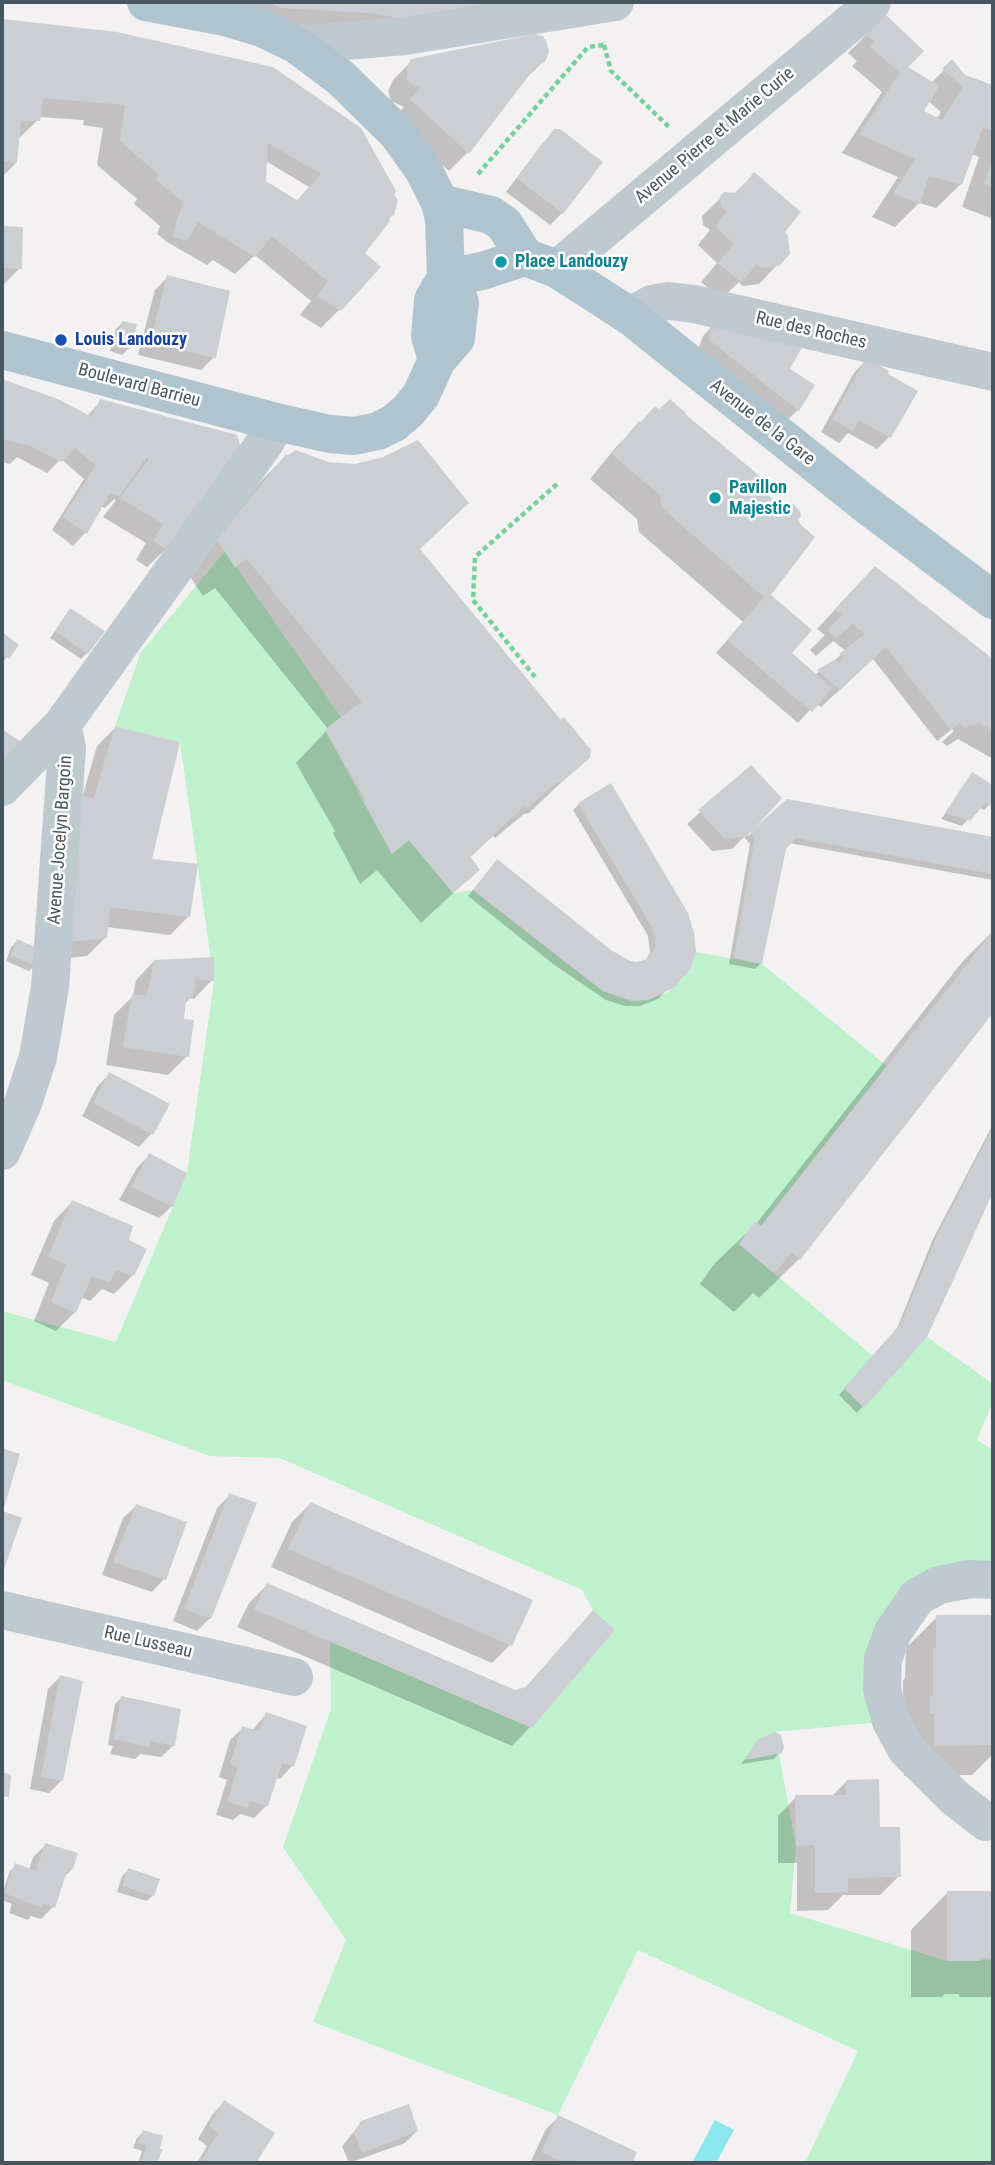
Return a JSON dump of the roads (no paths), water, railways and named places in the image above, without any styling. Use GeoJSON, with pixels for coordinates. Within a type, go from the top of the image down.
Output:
{"type":"FeatureCollection","features":[{"type":"Feature","properties":{"kind":"main road"},"geometry":{"type":"LineString","coordinates":[[146,2],[225,17],[262,28],[297,45],[341,78],[397,133],[422,169],[440,203],[444,220],[446,278],[541,263]]}},
{"type":"Feature","properties":{"kind":"main road","name":"Avenue de la Gare"},"geometry":{"type":"LineString","coordinates":[[440,203],[491,215],[504,224],[541,263],[630,316],[872,510],[993,600]]}},
{"type":"Feature","properties":{"kind":"main road","name":"Boulevard Barrieu"},"geometry":{"type":"LineString","coordinates":[[2,350],[276,422],[330,434],[354,436],[378,431],[394,423],[408,411],[421,395],[437,360],[456,338],[460,302],[446,278]]}},
{"type":"Feature","properties":{"kind":"street"},"geometry":{"type":"LineString","coordinates":[[297,45],[404,36],[615,2]]}},
{"type":"Feature","properties":{"kind":"street","name":"Avenue Pierre et Marie Curie"},"geometry":{"type":"LineString","coordinates":[[541,263],[861,14],[872,2]]}},
{"type":"Feature","properties":{"kind":"street","name":"Rue des Roches"},"geometry":{"type":"LineString","coordinates":[[630,316],[652,304],[669,301],[694,304],[993,372]]}},
{"type":"Feature","properties":{"kind":"street"},"geometry":{"type":"LineString","coordinates":[[2,787],[62,725],[276,422]]}},
{"type":"Feature","properties":{"kind":"street","name":"Avenue Jocelyn Bargoin"},"geometry":{"type":"LineString","coordinates":[[2,1150],[23,1103],[38,1057],[50,987],[67,748],[62,725]]}},
{"type":"Feature","properties":{"kind":"street"},"geometry":{"type":"LineString","coordinates":[[986,1822],[955,1798],[906,1749],[891,1721],[882,1690],[883,1659],[893,1632],[916,1597],[939,1585],[970,1579],[993,1580]]}},
{"type":"Feature","properties":{"kind":"street","name":"Rue Lusseau"},"geometry":{"type":"LineString","coordinates":[[2,1610],[294,1677]]}},
{"type":"Feature","properties":{"kind":"water"},"geometry":{"type":"Polygon","coordinates":[[[715,2120],[734,2130],[716,2163],[696,2163],[693,2161],[715,2120]]]}},
{"type":"Feature","properties":{"kind":"place","name":"Place Landouzy"},"geometry":{"type":"Point","coordinates":[501,262]}},
{"type":"Feature","properties":{"kind":"place","name":"Louis Landouzy"},"geometry":{"type":"Point","coordinates":[61,340]}},
{"type":"Feature","properties":{"kind":"place","name":"Pavillon Majestic"},"geometry":{"type":"Point","coordinates":[715,498]}}]}
